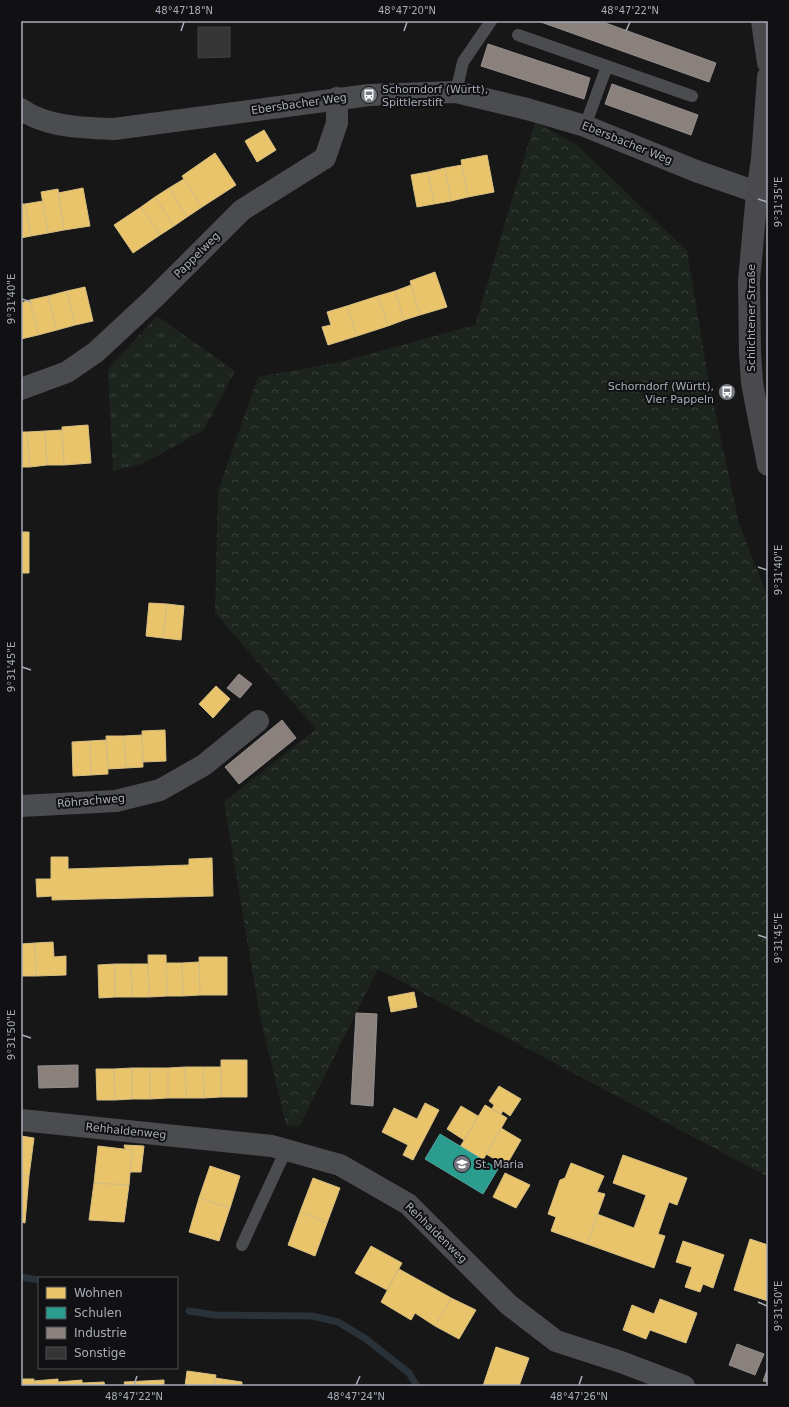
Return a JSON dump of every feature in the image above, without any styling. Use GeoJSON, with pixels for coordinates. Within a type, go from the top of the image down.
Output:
{"type":"FeatureCollection","features":[{"type":"Feature","properties":{"kind":"main road"},"geometry":{"type":"LineString","coordinates":[[762,21],[768,63]]}},
{"type":"Feature","properties":{"kind":"main road","name":"Schlichtener Straße"},"geometry":{"type":"LineString","coordinates":[[768,77],[762,159],[762,195],[749,281],[752,384],[768,465]]}},
{"type":"Feature","properties":{"kind":"street","name":"Ebersbacher Weg"},"geometry":{"type":"LineString","coordinates":[[21,110],[30,116],[74,128],[114,129],[337,98],[369,95],[456,92],[527,109],[585,126],[762,195]]}},
{"type":"Feature","properties":{"kind":"street","name":"Pappelweg"},"geometry":{"type":"LineString","coordinates":[[21,388],[67,372],[96,352],[153,299],[242,210],[325,158],[337,123],[337,98]]}},
{"type":"Feature","properties":{"kind":"street","name":"Röhrachweg"},"geometry":{"type":"LineString","coordinates":[[21,806],[116,801],[160,790],[204,765],[258,721]]}},
{"type":"Feature","properties":{"kind":"street","name":"Rehhaldenweg"},"geometry":{"type":"LineString","coordinates":[[21,1120],[272,1146],[340,1165],[408,1204],[509,1305],[556,1341],[621,1362],[684,1386]]}},
{"type":"Feature","properties":{"kind":"lane"},"geometry":{"type":"LineString","coordinates":[[456,92],[463,62],[491,21]]}},
{"type":"Feature","properties":{"kind":"lane"},"geometry":{"type":"LineString","coordinates":[[518,35],[692,96]]}},
{"type":"Feature","properties":{"kind":"lane"},"geometry":{"type":"LineString","coordinates":[[585,126],[607,66]]}},
{"type":"Feature","properties":{"kind":"lane"},"geometry":{"type":"LineString","coordinates":[[242,1245],[286,1150]]}},
{"type":"Feature","properties":{"kind":"green space"},"geometry":{"type":"Polygon","coordinates":[[[535,122],[576,144],[687,251],[709,383],[739,524],[768,598],[768,1177],[378,969],[299,1127],[286,1125],[260,1016],[224,802],[316,729],[215,613],[218,491],[258,377],[340,362],[475,325],[535,122]]]}},
{"type":"Feature","properties":{"kind":"green space"},"geometry":{"type":"Polygon","coordinates":[[[157,316],[235,371],[204,430],[142,464],[113,471],[108,369],[157,316]]]}},
{"type":"Feature","properties":{"kind":"building: Wohnen"},"geometry":{"type":"Polygon","coordinates":[[[264,130],[276,150],[257,162],[245,141],[264,130]]]}},
{"type":"Feature","properties":{"kind":"building: Wohnen"},"geometry":{"type":"Polygon","coordinates":[[[215,153],[236,185],[202,207],[182,176],[215,153]]]}},
{"type":"Feature","properties":{"kind":"building: Wohnen"},"geometry":{"type":"Polygon","coordinates":[[[487,155],[494,192],[468,197],[461,160],[487,155]]]}},
{"type":"Feature","properties":{"kind":"building: Wohnen"},"geometry":{"type":"Polygon","coordinates":[[[462,165],[468,197],[451,201],[445,168],[462,165]]]}},
{"type":"Feature","properties":{"kind":"building: Wohnen"},"geometry":{"type":"Polygon","coordinates":[[[445,168],[451,201],[434,204],[428,172],[445,168]]]}},
{"type":"Feature","properties":{"kind":"building: Wohnen"},"geometry":{"type":"Polygon","coordinates":[[[428,172],[434,204],[417,207],[411,175],[428,172]]]}},
{"type":"Feature","properties":{"kind":"building: Wohnen"},"geometry":{"type":"Polygon","coordinates":[[[184,179],[202,207],[187,217],[169,188],[184,179]]]}},
{"type":"Feature","properties":{"kind":"building: Wohnen"},"geometry":{"type":"Polygon","coordinates":[[[83,188],[90,226],[64,230],[58,193],[83,188]]]}},
{"type":"Feature","properties":{"kind":"building: Wohnen"},"geometry":{"type":"Polygon","coordinates":[[[169,188],[187,217],[174,226],[155,197],[169,188]]]}},
{"type":"Feature","properties":{"kind":"building: Wohnen"},"geometry":{"type":"Polygon","coordinates":[[[58,189],[64,230],[48,233],[41,192],[58,189]]]}},
{"type":"Feature","properties":{"kind":"building: Wohnen"},"geometry":{"type":"Polygon","coordinates":[[[155,197],[174,226],[160,235],[141,207],[155,197]]]}},
{"type":"Feature","properties":{"kind":"building: Wohnen"},"geometry":{"type":"Polygon","coordinates":[[[43,201],[48,233],[31,236],[25,204],[43,201]]]}},
{"type":"Feature","properties":{"kind":"building: Wohnen"},"geometry":{"type":"Polygon","coordinates":[[[21,204],[25,204],[31,236],[21,238],[21,204]]]}},
{"type":"Feature","properties":{"kind":"building: Wohnen"},"geometry":{"type":"Polygon","coordinates":[[[141,207],[160,235],[133,253],[114,225],[141,207]]]}},
{"type":"Feature","properties":{"kind":"building: Wohnen"},"geometry":{"type":"Polygon","coordinates":[[[435,272],[447,307],[420,315],[410,281],[435,272]]]}},
{"type":"Feature","properties":{"kind":"building: Wohnen"},"geometry":{"type":"Polygon","coordinates":[[[411,285],[420,315],[404,320],[395,291],[411,285]]]}},
{"type":"Feature","properties":{"kind":"building: Wohnen"},"geometry":{"type":"Polygon","coordinates":[[[85,287],[93,321],[75,325],[67,291],[85,287]]]}},
{"type":"Feature","properties":{"kind":"building: Wohnen"},"geometry":{"type":"Polygon","coordinates":[[[67,291],[75,325],[57,330],[48,296],[67,291]]]}},
{"type":"Feature","properties":{"kind":"building: Wohnen"},"geometry":{"type":"Polygon","coordinates":[[[395,291],[404,320],[388,326],[378,296],[395,291]]]}},
{"type":"Feature","properties":{"kind":"building: Wohnen"},"geometry":{"type":"Polygon","coordinates":[[[48,296],[57,330],[38,335],[30,300],[48,296]]]}},
{"type":"Feature","properties":{"kind":"building: Wohnen"},"geometry":{"type":"Polygon","coordinates":[[[378,296],[388,326],[357,336],[347,306],[378,296]]]}},
{"type":"Feature","properties":{"kind":"building: Wohnen"},"geometry":{"type":"Polygon","coordinates":[[[30,300],[38,335],[21,339],[21,303],[30,300]]]}},
{"type":"Feature","properties":{"kind":"building: Wohnen"},"geometry":{"type":"Polygon","coordinates":[[[347,306],[357,336],[328,345],[322,327],[331,325],[327,312],[347,306]]]}},
{"type":"Feature","properties":{"kind":"building: Wohnen"},"geometry":{"type":"Polygon","coordinates":[[[88,425],[91,463],[64,465],[62,427],[88,425]]]}},
{"type":"Feature","properties":{"kind":"building: Wohnen"},"geometry":{"type":"Polygon","coordinates":[[[62,430],[64,465],[47,465],[45,431],[62,430]]]}},
{"type":"Feature","properties":{"kind":"building: Wohnen"},"geometry":{"type":"Polygon","coordinates":[[[45,431],[47,465],[30,467],[27,432],[45,431]]]}},
{"type":"Feature","properties":{"kind":"building: Wohnen"},"geometry":{"type":"Polygon","coordinates":[[[21,432],[27,432],[30,467],[21,467],[21,432]]]}},
{"type":"Feature","properties":{"kind":"building: Wohnen"},"geometry":{"type":"Polygon","coordinates":[[[21,532],[29,532],[29,573],[21,573],[21,532]]]}},
{"type":"Feature","properties":{"kind":"building: Wohnen"},"geometry":{"type":"Polygon","coordinates":[[[149,603],[167,604],[163,638],[146,636],[149,603]]]}},
{"type":"Feature","properties":{"kind":"building: Wohnen"},"geometry":{"type":"Polygon","coordinates":[[[167,604],[184,606],[181,640],[163,638],[167,604]]]}},
{"type":"Feature","properties":{"kind":"building: Wohnen"},"geometry":{"type":"Polygon","coordinates":[[[216,686],[230,699],[213,718],[199,704],[216,686]]]}},
{"type":"Feature","properties":{"kind":"building: Wohnen"},"geometry":{"type":"Polygon","coordinates":[[[165,730],[166,761],[143,762],[142,731],[165,730]]]}},
{"type":"Feature","properties":{"kind":"building: Wohnen"},"geometry":{"type":"Polygon","coordinates":[[[142,735],[143,767],[126,768],[124,736],[142,735]]]}},
{"type":"Feature","properties":{"kind":"building: Wohnen"},"geometry":{"type":"Polygon","coordinates":[[[106,736],[124,736],[126,768],[108,769],[106,736]]]}},
{"type":"Feature","properties":{"kind":"building: Wohnen"},"geometry":{"type":"Polygon","coordinates":[[[106,740],[108,774],[91,775],[90,741],[106,740]]]}},
{"type":"Feature","properties":{"kind":"building: Wohnen"},"geometry":{"type":"Polygon","coordinates":[[[90,741],[91,775],[73,776],[72,742],[90,741]]]}},
{"type":"Feature","properties":{"kind":"building: Wohnen"},"geometry":{"type":"Polygon","coordinates":[[[51,857],[68,857],[68,869],[189,865],[189,859],[212,858],[213,896],[52,900],[52,896],[37,897],[36,879],[51,879],[51,857]]]}},
{"type":"Feature","properties":{"kind":"building: Wohnen"},"geometry":{"type":"Polygon","coordinates":[[[53,942],[54,957],[66,956],[66,975],[36,976],[35,943],[53,942]]]}},
{"type":"Feature","properties":{"kind":"building: Wohnen"},"geometry":{"type":"Polygon","coordinates":[[[35,943],[36,976],[21,976],[21,944],[35,943]]]}},
{"type":"Feature","properties":{"kind":"building: Wohnen"},"geometry":{"type":"Polygon","coordinates":[[[148,955],[166,955],[167,996],[149,997],[148,955]]]}},
{"type":"Feature","properties":{"kind":"building: Wohnen"},"geometry":{"type":"Polygon","coordinates":[[[199,957],[227,957],[227,995],[200,995],[199,957]]]}},
{"type":"Feature","properties":{"kind":"building: Wohnen"},"geometry":{"type":"Polygon","coordinates":[[[199,962],[200,995],[183,996],[182,963],[199,962]]]}},
{"type":"Feature","properties":{"kind":"building: Wohnen"},"geometry":{"type":"Polygon","coordinates":[[[166,963],[182,963],[183,996],[167,996],[166,963]]]}},
{"type":"Feature","properties":{"kind":"building: Wohnen"},"geometry":{"type":"Polygon","coordinates":[[[115,964],[115,997],[99,998],[98,965],[115,964]]]}},
{"type":"Feature","properties":{"kind":"building: Wohnen"},"geometry":{"type":"Polygon","coordinates":[[[115,964],[131,964],[132,997],[115,997],[115,964]]]}},
{"type":"Feature","properties":{"kind":"building: Wohnen"},"geometry":{"type":"Polygon","coordinates":[[[131,964],[148,964],[149,997],[132,997],[131,964]]]}},
{"type":"Feature","properties":{"kind":"building: Wohnen"},"geometry":{"type":"Polygon","coordinates":[[[414,992],[417,1007],[391,1012],[388,997],[414,992]]]}},
{"type":"Feature","properties":{"kind":"building: Wohnen"},"geometry":{"type":"Polygon","coordinates":[[[221,1060],[247,1060],[247,1097],[221,1097],[221,1060]]]}},
{"type":"Feature","properties":{"kind":"building: Wohnen"},"geometry":{"type":"Polygon","coordinates":[[[185,1067],[186,1098],[168,1098],[168,1068],[185,1067]]]}},
{"type":"Feature","properties":{"kind":"building: Wohnen"},"geometry":{"type":"Polygon","coordinates":[[[185,1067],[203,1067],[204,1098],[186,1098],[185,1067]]]}},
{"type":"Feature","properties":{"kind":"building: Wohnen"},"geometry":{"type":"Polygon","coordinates":[[[203,1067],[221,1067],[221,1097],[204,1098],[203,1067]]]}},
{"type":"Feature","properties":{"kind":"building: Wohnen"},"geometry":{"type":"Polygon","coordinates":[[[132,1068],[132,1099],[115,1100],[114,1069],[132,1068]]]}},
{"type":"Feature","properties":{"kind":"building: Wohnen"},"geometry":{"type":"Polygon","coordinates":[[[132,1068],[150,1068],[150,1099],[132,1099],[132,1068]]]}},
{"type":"Feature","properties":{"kind":"building: Wohnen"},"geometry":{"type":"Polygon","coordinates":[[[150,1068],[168,1068],[168,1098],[150,1099],[150,1068]]]}},
{"type":"Feature","properties":{"kind":"building: Wohnen"},"geometry":{"type":"Polygon","coordinates":[[[96,1069],[114,1069],[115,1100],[97,1100],[96,1069]]]}},
{"type":"Feature","properties":{"kind":"building: Wohnen"},"geometry":{"type":"Polygon","coordinates":[[[499,1086],[521,1099],[510,1116],[503,1111],[501,1114],[492,1109],[494,1105],[489,1101],[499,1086]]]}},
{"type":"Feature","properties":{"kind":"building: Wohnen"},"geometry":{"type":"Polygon","coordinates":[[[425,1103],[439,1110],[413,1160],[403,1155],[408,1145],[382,1132],[394,1108],[417,1119],[425,1103]]]}},
{"type":"Feature","properties":{"kind":"building: Wohnen"},"geometry":{"type":"Polygon","coordinates":[[[485,1105],[507,1118],[483,1160],[460,1147],[485,1105]]]}},
{"type":"Feature","properties":{"kind":"building: Wohnen"},"geometry":{"type":"Polygon","coordinates":[[[461,1106],[478,1116],[464,1140],[447,1129],[461,1106]]]}},
{"type":"Feature","properties":{"kind":"building: Wohnen"},"geometry":{"type":"Polygon","coordinates":[[[501,1128],[521,1140],[506,1166],[486,1154],[501,1128]]]}},
{"type":"Feature","properties":{"kind":"building: Wohnen"},"geometry":{"type":"Polygon","coordinates":[[[21,1136],[34,1138],[29,1176],[21,1175],[21,1136]]]}},
{"type":"Feature","properties":{"kind":"building: Wohnen"},"geometry":{"type":"Polygon","coordinates":[[[124,1145],[144,1146],[141,1172],[130,1172],[132,1150],[125,1149],[124,1145]]]}},
{"type":"Feature","properties":{"kind":"building: Wohnen"},"geometry":{"type":"Polygon","coordinates":[[[98,1146],[132,1150],[129,1185],[94,1183],[98,1146]]]}},
{"type":"Feature","properties":{"kind":"building: Wohnen"},"geometry":{"type":"Polygon","coordinates":[[[623,1155],[687,1178],[677,1205],[669,1202],[658,1234],[665,1236],[654,1268],[587,1244],[597,1214],[634,1228],[646,1195],[613,1183],[623,1155]]]}},
{"type":"Feature","properties":{"kind":"building: Wohnen"},"geometry":{"type":"Polygon","coordinates":[[[571,1163],[604,1176],[597,1192],[605,1194],[587,1244],[551,1231],[556,1217],[548,1214],[560,1180],[565,1178],[571,1163]]]}},
{"type":"Feature","properties":{"kind":"building: Wohnen"},"geometry":{"type":"Polygon","coordinates":[[[210,1166],[240,1176],[230,1208],[199,1198],[210,1166]]]}},
{"type":"Feature","properties":{"kind":"building: Wohnen"},"geometry":{"type":"Polygon","coordinates":[[[505,1173],[530,1185],[516,1208],[493,1197],[505,1173]]]}},
{"type":"Feature","properties":{"kind":"building: Wohnen"},"geometry":{"type":"Polygon","coordinates":[[[21,1175],[29,1176],[25,1223],[21,1222],[21,1175]]]}},
{"type":"Feature","properties":{"kind":"building: Wohnen"},"geometry":{"type":"Polygon","coordinates":[[[313,1178],[340,1188],[327,1223],[300,1212],[313,1178]]]}},
{"type":"Feature","properties":{"kind":"building: Wohnen"},"geometry":{"type":"Polygon","coordinates":[[[94,1183],[129,1185],[124,1222],[89,1220],[94,1183]]]}},
{"type":"Feature","properties":{"kind":"building: Wohnen"},"geometry":{"type":"Polygon","coordinates":[[[199,1198],[230,1208],[219,1241],[189,1232],[199,1198]]]}},
{"type":"Feature","properties":{"kind":"building: Wohnen"},"geometry":{"type":"Polygon","coordinates":[[[300,1212],[327,1223],[315,1256],[288,1245],[300,1212]]]}},
{"type":"Feature","properties":{"kind":"building: Wohnen"},"geometry":{"type":"Polygon","coordinates":[[[750,1239],[768,1245],[768,1301],[734,1290],[750,1239]]]}},
{"type":"Feature","properties":{"kind":"building: Wohnen"},"geometry":{"type":"Polygon","coordinates":[[[683,1241],[724,1255],[713,1288],[703,1284],[700,1292],[685,1287],[692,1267],[676,1262],[683,1241]]]}},
{"type":"Feature","properties":{"kind":"building: Wohnen"},"geometry":{"type":"Polygon","coordinates":[[[371,1246],[402,1263],[387,1290],[355,1273],[371,1246]]]}},
{"type":"Feature","properties":{"kind":"building: Wohnen"},"geometry":{"type":"Polygon","coordinates":[[[399,1269],[451,1298],[435,1326],[415,1313],[411,1320],[381,1302],[399,1269]]]}},
{"type":"Feature","properties":{"kind":"building: Wohnen"},"geometry":{"type":"Polygon","coordinates":[[[451,1298],[476,1310],[459,1339],[435,1326],[451,1298]]]}},
{"type":"Feature","properties":{"kind":"building: Wohnen"},"geometry":{"type":"Polygon","coordinates":[[[660,1299],[697,1313],[686,1343],[650,1330],[646,1339],[623,1330],[632,1305],[654,1314],[660,1299]]]}},
{"type":"Feature","properties":{"kind":"building: Wohnen"},"geometry":{"type":"Polygon","coordinates":[[[496,1347],[529,1358],[519,1386],[483,1386],[496,1347]]]}},
{"type":"Feature","properties":{"kind":"building: Wohnen"},"geometry":{"type":"Polygon","coordinates":[[[187,1371],[216,1375],[214,1386],[185,1386],[187,1371]]]}},
{"type":"Feature","properties":{"kind":"building: Wohnen"},"geometry":{"type":"Polygon","coordinates":[[[215,1378],[242,1382],[242,1386],[214,1386],[215,1378]]]}},
{"type":"Feature","properties":{"kind":"building: Wohnen"},"geometry":{"type":"Polygon","coordinates":[[[21,1379],[34,1379],[34,1386],[21,1386],[21,1379]]]}},
{"type":"Feature","properties":{"kind":"building: Wohnen"},"geometry":{"type":"Polygon","coordinates":[[[58,1379],[58,1386],[34,1386],[34,1381],[58,1379]]]}},
{"type":"Feature","properties":{"kind":"building: Wohnen"},"geometry":{"type":"Polygon","coordinates":[[[82,1380],[82,1386],[58,1386],[58,1382],[82,1380]]]}},
{"type":"Feature","properties":{"kind":"building: Wohnen"},"geometry":{"type":"Polygon","coordinates":[[[164,1380],[164,1386],[125,1386],[124,1382],[164,1380]]]}},
{"type":"Feature","properties":{"kind":"building: Wohnen"},"geometry":{"type":"Polygon","coordinates":[[[104,1382],[105,1386],[82,1386],[82,1383],[104,1382]]]}},
{"type":"Feature","properties":{"kind":"building: Schulen","name":"St. Maria"},"geometry":{"type":"Polygon","coordinates":[[[440,1134],[498,1169],[483,1194],[425,1159],[440,1134]]]}},
{"type":"Feature","properties":{"kind":"building: Industrie"},"geometry":{"type":"Polygon","coordinates":[[[538,21],[600,21],[716,63],[709,82],[538,21]]]}},
{"type":"Feature","properties":{"kind":"building: Industrie"},"geometry":{"type":"Polygon","coordinates":[[[488,44],[590,78],[584,99],[481,66],[488,44]]]}},
{"type":"Feature","properties":{"kind":"building: Industrie"},"geometry":{"type":"Polygon","coordinates":[[[612,84],[698,115],[691,135],[605,104],[612,84]]]}},
{"type":"Feature","properties":{"kind":"building: Industrie"},"geometry":{"type":"Polygon","coordinates":[[[239,674],[252,684],[240,698],[227,688],[239,674]]]}},
{"type":"Feature","properties":{"kind":"building: Industrie"},"geometry":{"type":"Polygon","coordinates":[[[282,720],[296,738],[239,784],[225,767],[282,720]]]}},
{"type":"Feature","properties":{"kind":"building: Industrie"},"geometry":{"type":"Polygon","coordinates":[[[356,1013],[377,1014],[373,1106],[351,1104],[356,1013]]]}},
{"type":"Feature","properties":{"kind":"building: Industrie"},"geometry":{"type":"Polygon","coordinates":[[[78,1065],[78,1087],[39,1088],[38,1066],[78,1065]]]}},
{"type":"Feature","properties":{"kind":"building: Industrie"},"geometry":{"type":"Polygon","coordinates":[[[737,1344],[764,1354],[755,1375],[729,1365],[737,1344]]]}},
{"type":"Feature","properties":{"kind":"building: Industrie"},"geometry":{"type":"Polygon","coordinates":[[[768,1367],[768,1382],[763,1381],[768,1367]]]}},
{"type":"Feature","properties":{"kind":"building: Sonstige"},"geometry":{"type":"Polygon","coordinates":[[[198,27],[230,27],[230,57],[198,58],[198,27]]]}},
{"type":"Feature","properties":{"kind":"waterway"},"geometry":{"type":"LineString","coordinates":[[21,1277],[38,1280]]}},
{"type":"Feature","properties":{"kind":"waterway"},"geometry":{"type":"LineString","coordinates":[[189,1311],[215,1315],[312,1316],[338,1322],[366,1339],[409,1373],[417,1386]]}},
{"type":"Feature","properties":{"kind":"place","name":"Schorndorf (Württ), Spittlerstift"},"geometry":{"type":"Point","coordinates":[369,95]}},
{"type":"Feature","properties":{"kind":"place","name":"Schorndorf (Württ), Vier Pappeln"},"geometry":{"type":"Point","coordinates":[727,392]}},
{"type":"Feature","properties":{"kind":"place","name":"St. Maria"},"geometry":{"type":"Point","coordinates":[462,1164]}}]}
